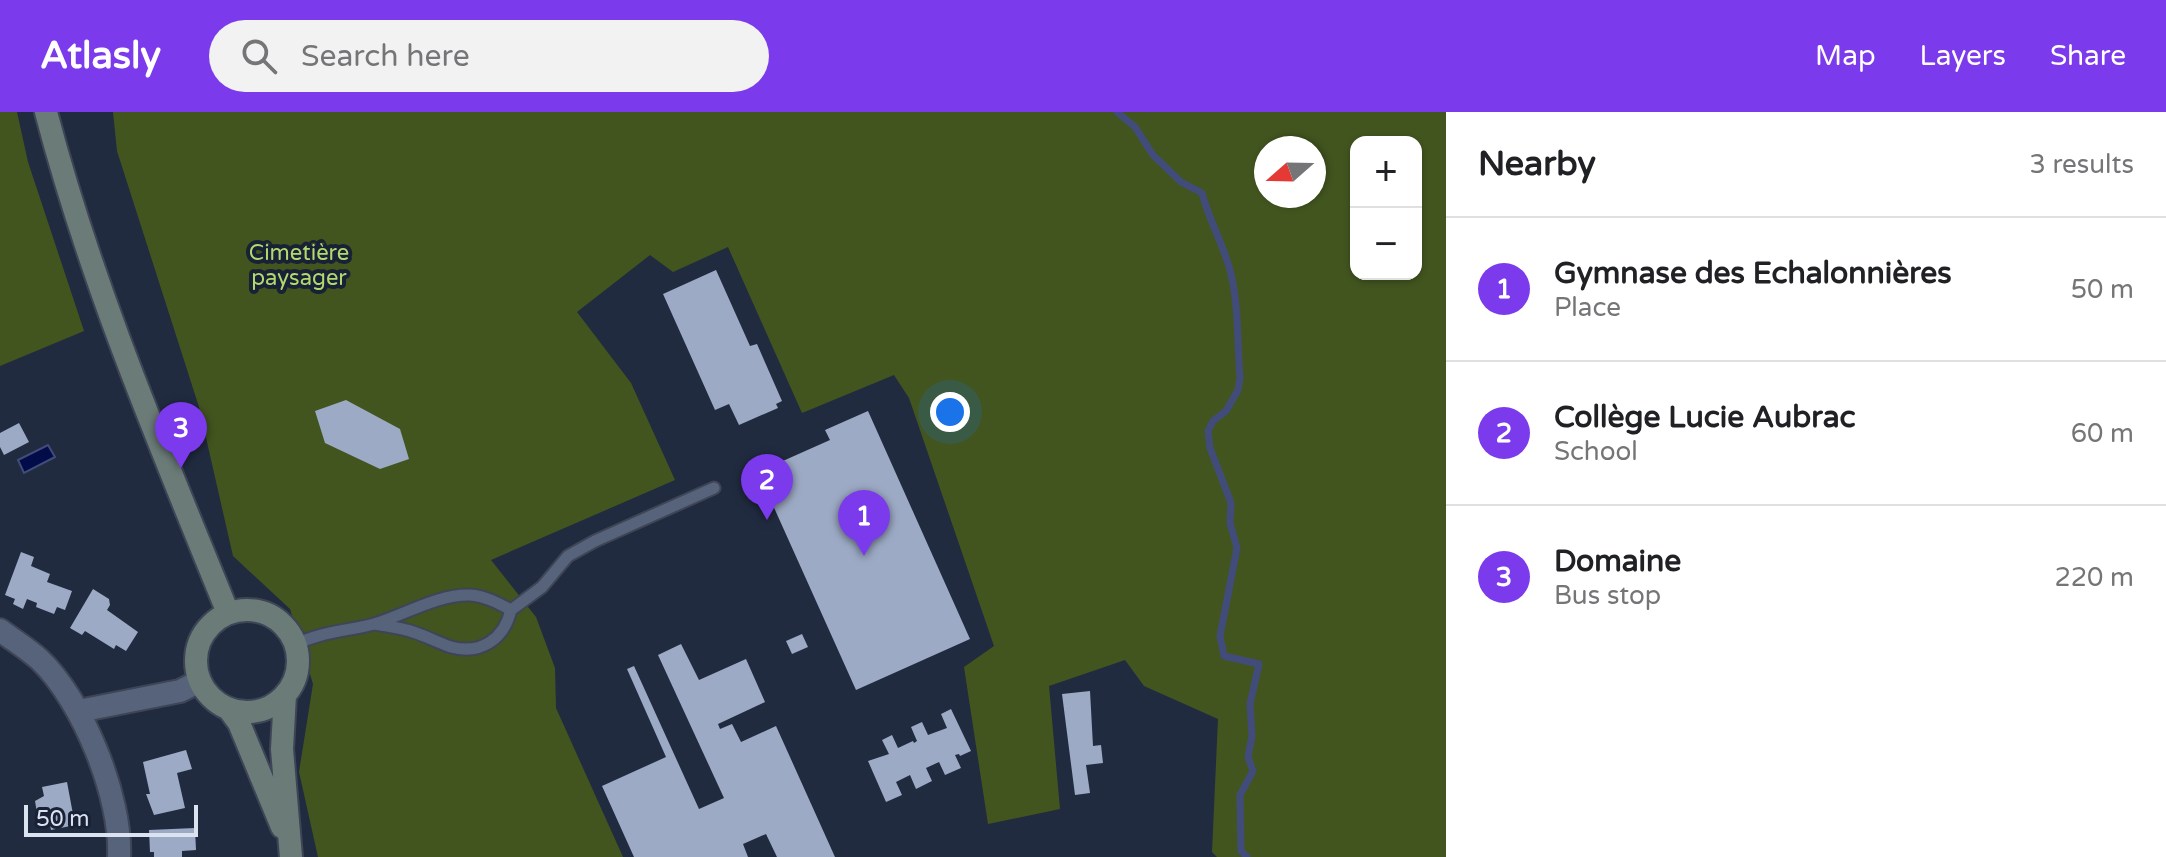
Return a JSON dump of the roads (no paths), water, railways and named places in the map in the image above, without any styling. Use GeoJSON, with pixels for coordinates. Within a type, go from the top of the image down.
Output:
{"type":"FeatureCollection","features":[{"type":"Feature","properties":{"kind":"main road"},"geometry":{"type":"LineString","coordinates":[[46,112],[84,240],[135,385],[228,613]]}},
{"type":"Feature","properties":{"kind":"main road"},"geometry":{"type":"LineString","coordinates":[[247,609],[273,617],[287,629],[295,645],[298,660],[296,675],[285,695],[273,705],[258,711],[243,712],[228,708],[211,698],[200,681],[196,660],[200,639],[214,621],[228,613],[247,609]]}},
{"type":"Feature","properties":{"kind":"main road"},"geometry":{"type":"LineString","coordinates":[[285,695],[282,749],[290,850]]}},
{"type":"Feature","properties":{"kind":"main road"},"geometry":{"type":"LineString","coordinates":[[228,708],[239,723],[290,850]]}},
{"type":"Feature","properties":{"kind":"street"},"geometry":{"type":"LineString","coordinates":[[0,630],[41,660],[79,711],[109,779],[119,857]]}},
{"type":"Feature","properties":{"kind":"street"},"geometry":{"type":"LineString","coordinates":[[79,711],[180,691],[200,681]]}},
{"type":"Feature","properties":{"kind":"lane"},"geometry":{"type":"LineString","coordinates":[[374,624],[419,633],[453,647],[472,649],[488,644],[508,622],[511,610],[542,587],[568,556],[714,488]]}},
{"type":"Feature","properties":{"kind":"lane"},"geometry":{"type":"LineString","coordinates":[[295,645],[318,636],[374,624],[446,599],[469,595],[489,599],[511,610]]}},
{"type":"Feature","properties":{"kind":"waterway"},"geometry":{"type":"LineString","coordinates":[[1117,112],[1135,127],[1153,155],[1181,182],[1202,193],[1233,283],[1240,378],[1238,390],[1226,411],[1213,421],[1208,431],[1210,448],[1231,503],[1230,523],[1237,548],[1220,636],[1224,656],[1259,664],[1250,704],[1252,736],[1248,757],[1253,771],[1240,795],[1241,851],[1247,857]]}},
{"type":"Feature","properties":{"kind":"place","name":"Domaine"},"geometry":{"type":"Point","coordinates":[181,468]}},
{"type":"Feature","properties":{"kind":"place","name":"Collège Lucie Aubrac"},"geometry":{"type":"Point","coordinates":[767,520]}},
{"type":"Feature","properties":{"kind":"place","name":"Gymnase des Echalonnières"},"geometry":{"type":"Point","coordinates":[864,556]}},
{"type":"Feature","properties":{"kind":"park label","name":"Cimetière paysager"},"geometry":{"type":"Point","coordinates":[299,264]}}]}
